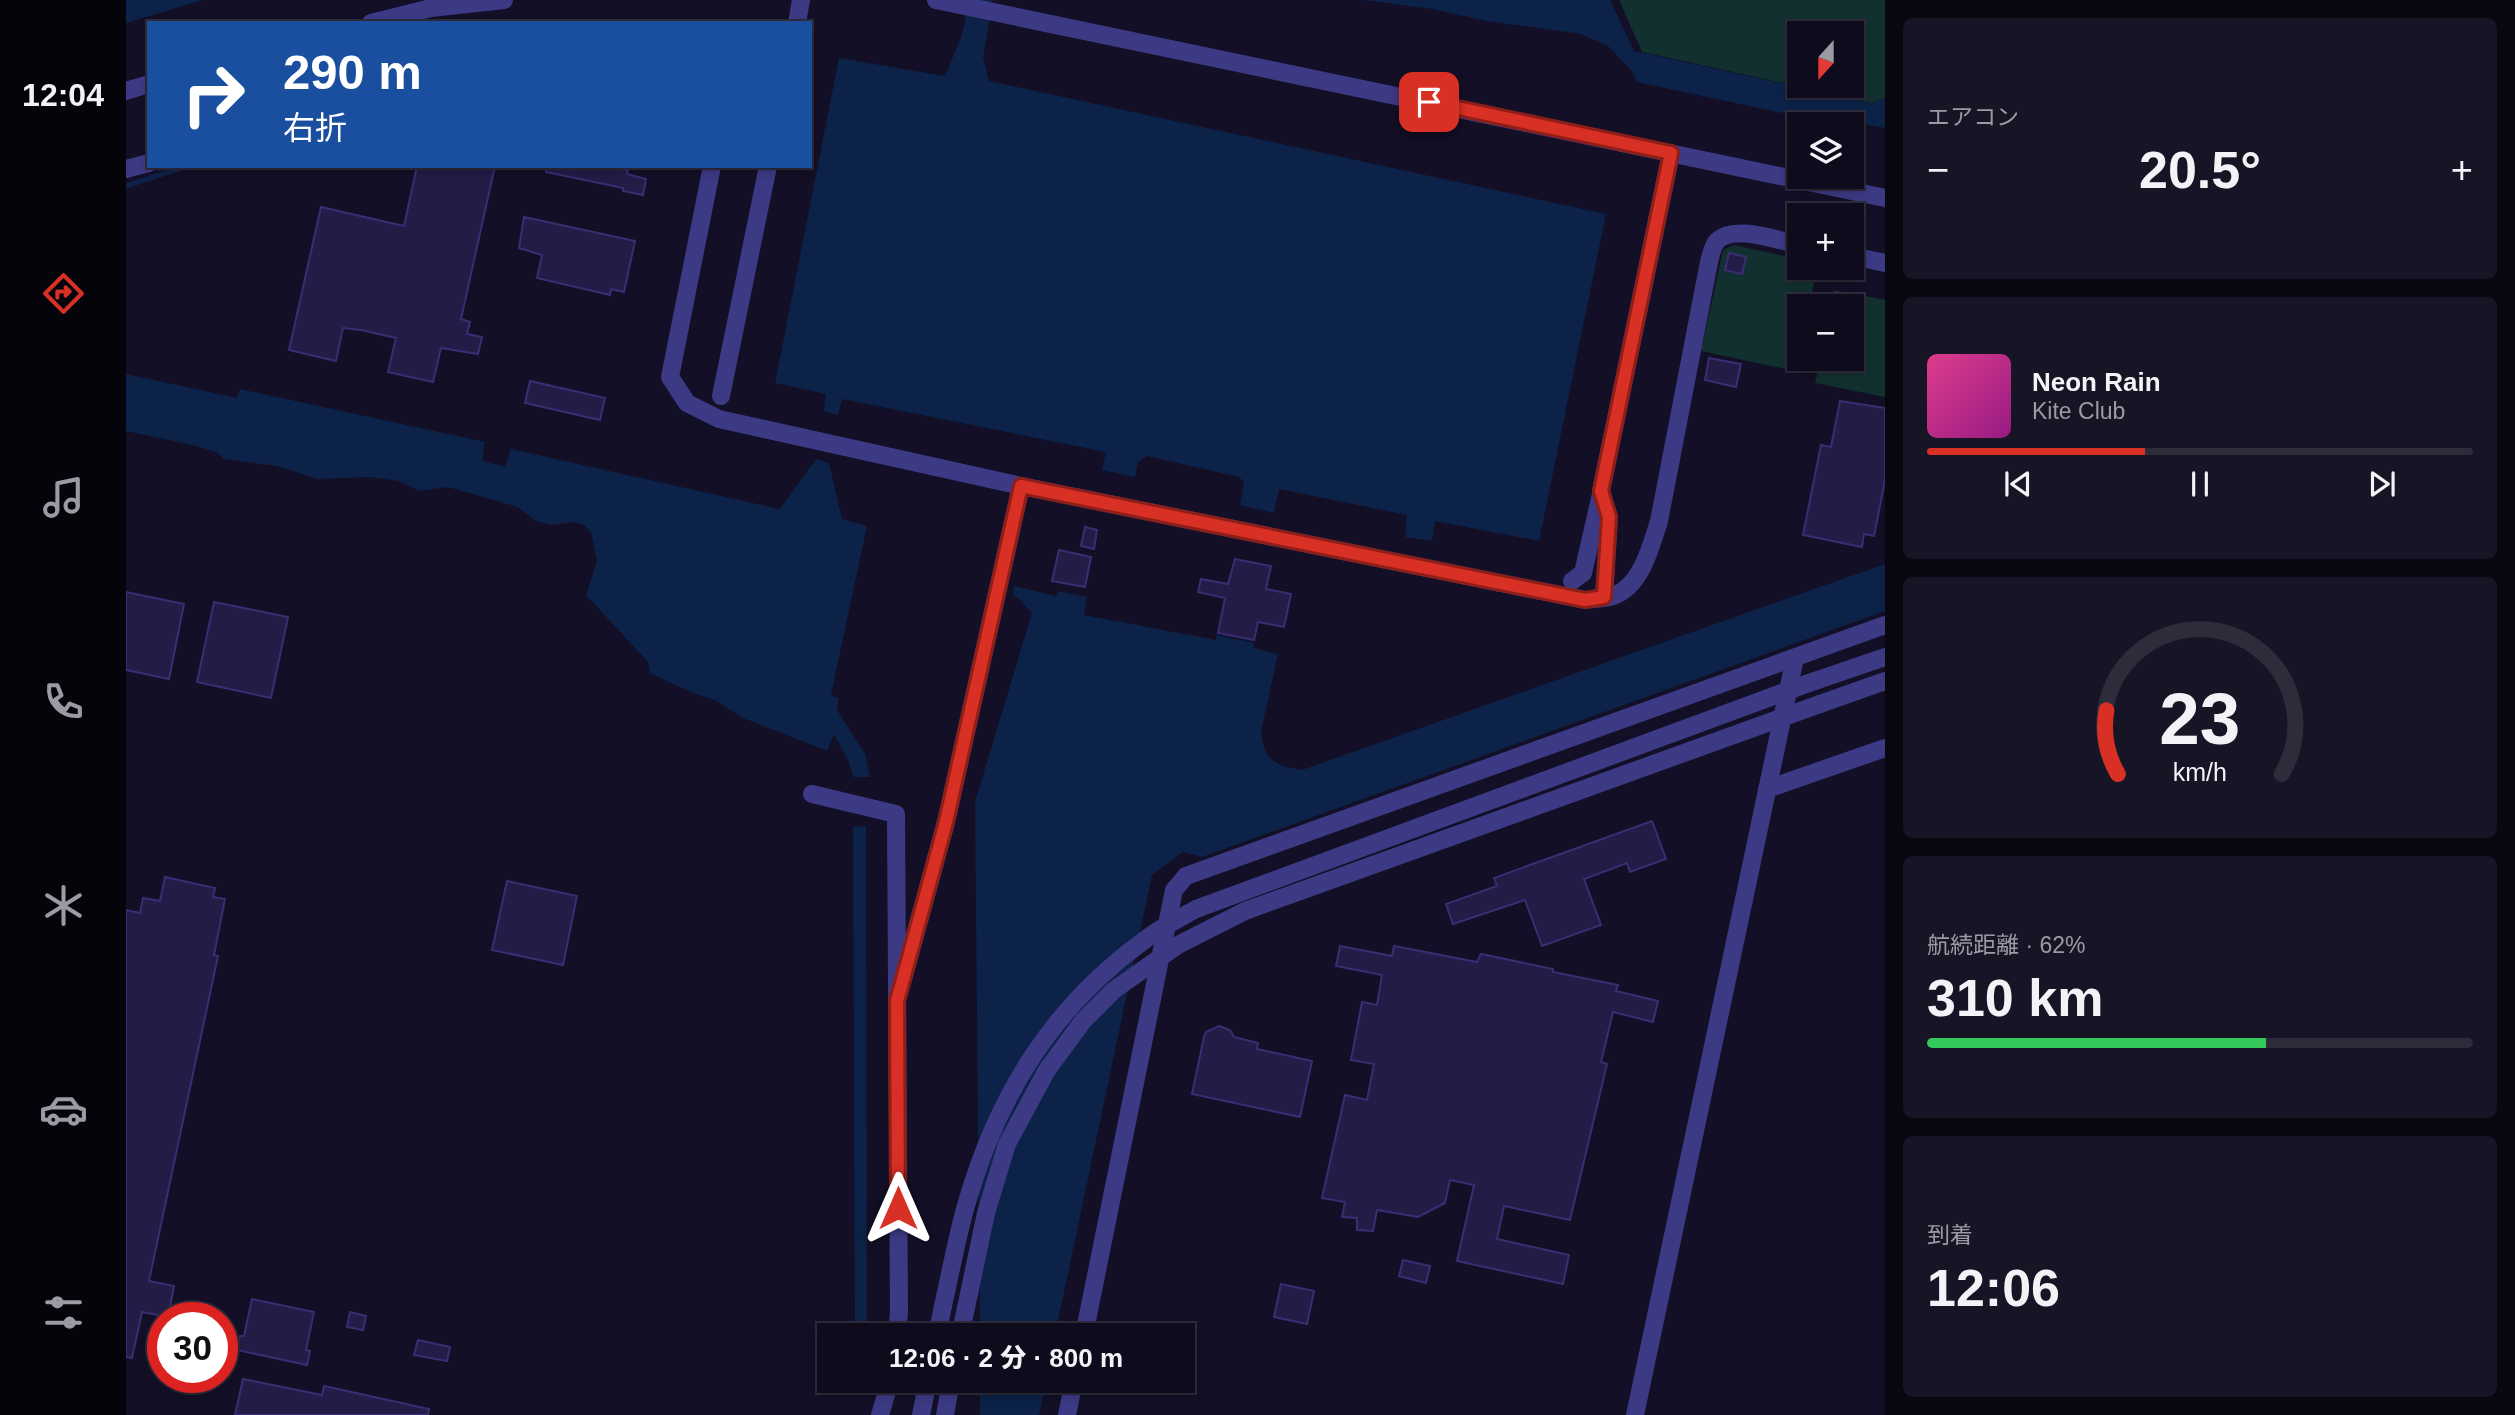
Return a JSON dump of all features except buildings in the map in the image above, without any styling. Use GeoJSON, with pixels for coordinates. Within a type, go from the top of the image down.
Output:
{"type":"FeatureCollection","features":[{"type":"Feature","properties":{"kind":"street"},"geometry":{"type":"LineString","coordinates":[[379,21],[431,8],[504,0]]}},
{"type":"Feature","properties":{"kind":"street"},"geometry":{"type":"LineString","coordinates":[[797,21],[802,0]]}},
{"type":"Feature","properties":{"kind":"street"},"geometry":{"type":"LineString","coordinates":[[936,0],[1885,198]]}},
{"type":"Feature","properties":{"kind":"street"},"geometry":{"type":"LineString","coordinates":[[126,91],[147,85]]}},
{"type":"Feature","properties":{"kind":"street"},"geometry":{"type":"LineString","coordinates":[[1572,581],[1583,573],[1671,153]]}},
{"type":"Feature","properties":{"kind":"street"},"geometry":{"type":"LineString","coordinates":[[126,169],[147,164]]}},
{"type":"Feature","properties":{"kind":"street"},"geometry":{"type":"LineString","coordinates":[[712,168],[670,377],[687,403],[719,419],[1021,486],[1585,600],[1615,596],[1632,582],[1648,555],[1715,243],[1729,233],[1787,242]]}},
{"type":"Feature","properties":{"kind":"street"},"geometry":{"type":"LineString","coordinates":[[721,396],[768,168]]}},
{"type":"Feature","properties":{"kind":"street"},"geometry":{"type":"LineString","coordinates":[[1864,259],[1885,263]]}},
{"type":"Feature","properties":{"kind":"street"},"geometry":{"type":"LineString","coordinates":[[897,1001],[946,822],[1021,486]]}},
{"type":"Feature","properties":{"kind":"street"},"geometry":{"type":"LineString","coordinates":[[1601,491],[1609,517],[1604,597]]}},
{"type":"Feature","properties":{"kind":"street"},"geometry":{"type":"LineString","coordinates":[[1086,1323],[1174,890],[1179,882],[1199,872],[1885,625]]}},
{"type":"Feature","properties":{"kind":"street"},"geometry":{"type":"LineString","coordinates":[[939,1323],[967,1202],[990,1133],[1018,1076],[1056,1021],[1091,984],[1142,941],[1196,909],[1885,657]]}},
{"type":"Feature","properties":{"kind":"street"},"geometry":{"type":"LineString","coordinates":[[1636,1415],[1795,658]]}},
{"type":"Feature","properties":{"kind":"street"},"geometry":{"type":"LineString","coordinates":[[962,1323],[986,1213],[1007,1144],[1047,1070],[1083,1021],[1114,990],[1178,945],[1245,911],[1885,681]]}},
{"type":"Feature","properties":{"kind":"street"},"geometry":{"type":"LineString","coordinates":[[1767,789],[1885,748]]}},
{"type":"Feature","properties":{"kind":"street"},"geometry":{"type":"LineString","coordinates":[[812,794],[896,814],[898,1323]]}},
{"type":"Feature","properties":{"kind":"street"},"geometry":{"type":"LineString","coordinates":[[880,1415],[886,1393]]}},
{"type":"Feature","properties":{"kind":"street"},"geometry":{"type":"LineString","coordinates":[[921,1415],[926,1393]]}},
{"type":"Feature","properties":{"kind":"street"},"geometry":{"type":"LineString","coordinates":[[945,1415],[949,1393]]}},
{"type":"Feature","properties":{"kind":"street"},"geometry":{"type":"LineString","coordinates":[[1067,1415],[1072,1393]]}},
{"type":"Feature","properties":{"kind":"green space"},"geometry":{"type":"Polygon","coordinates":[[[1619,0],[1885,0],[1885,98],[1872,103],[1849,98],[1864,98],[1864,21],[1787,21],[1787,84],[1642,52],[1619,0]]]}},
{"type":"Feature","properties":{"kind":"green space"},"geometry":{"type":"Polygon","coordinates":[[[1734,245],[1787,256],[1787,280],[1815,280],[1812,294],[1787,294],[1787,369],[1701,351],[1723,250],[1734,245]]]}},
{"type":"Feature","properties":{"kind":"green space"},"geometry":{"type":"Polygon","coordinates":[[[1834,290],[1854,294],[1833,294],[1834,290]]]}},
{"type":"Feature","properties":{"kind":"green space"},"geometry":{"type":"Polygon","coordinates":[[[1864,296],[1885,300],[1885,397],[1815,383],[1818,371],[1864,371],[1864,296]]]}},
{"type":"Feature","properties":{"kind":"water"},"geometry":{"type":"Polygon","coordinates":[[[126,0],[203,0],[126,23],[126,0]]]}},
{"type":"Feature","properties":{"kind":"water"},"geometry":{"type":"Polygon","coordinates":[[[969,0],[993,0],[983,57],[989,81],[1606,214],[1539,541],[1435,521],[1432,541],[1405,537],[1407,515],[1279,489],[1274,513],[1240,505],[1244,482],[1239,477],[1147,456],[1138,462],[1135,477],[1102,470],[1106,452],[842,399],[838,415],[824,411],[826,394],[775,383],[839,58],[945,76],[962,35],[969,0]]]}},
{"type":"Feature","properties":{"kind":"water"},"geometry":{"type":"Polygon","coordinates":[[[1364,0],[1610,0],[1634,51],[1787,84],[1787,98],[1849,98],[1872,103],[1885,98],[1885,128],[1864,124],[1864,112],[1787,114],[1637,82],[1631,70],[1608,46],[1581,34],[1487,21],[1432,9],[1364,0]]]}},
{"type":"Feature","properties":{"kind":"water"},"geometry":{"type":"Polygon","coordinates":[[[126,374],[237,398],[240,389],[485,442],[482,461],[505,467],[511,449],[780,509],[816,459],[829,463],[842,519],[867,526],[831,695],[839,698],[837,710],[865,754],[870,777],[854,777],[834,734],[827,751],[743,718],[715,700],[695,694],[650,673],[648,662],[586,595],[597,561],[591,532],[584,525],[574,522],[553,525],[536,521],[518,507],[448,487],[419,491],[399,481],[370,477],[318,479],[277,466],[224,459],[216,452],[192,445],[126,431],[126,374]]]}},
{"type":"Feature","properties":{"kind":"water"},"geometry":{"type":"Polygon","coordinates":[[[1885,564],[1885,611],[1202,857],[1183,852],[1152,875],[1058,1323],[980,1323],[975,802],[1032,613],[1013,596],[1014,586],[1056,596],[1058,591],[1087,597],[1084,615],[1216,640],[1216,635],[1254,643],[1253,648],[1278,654],[1261,732],[1263,742],[1272,760],[1302,770],[1885,564]]]}},
{"type":"Feature","properties":{"kind":"water"},"geometry":{"type":"Polygon","coordinates":[[[866,826],[867,1323],[855,1323],[853,827],[866,826]]]}},
{"type":"Feature","properties":{"kind":"water"},"geometry":{"type":"Polygon","coordinates":[[[980,1393],[1044,1393],[1039,1415],[980,1415],[980,1393]]]}},
{"type":"Feature","properties":{"kind":"waterway"},"geometry":{"type":"LineString","coordinates":[[126,186],[181,168]]}},
{"type":"Feature","properties":{"kind":"route"},"geometry":{"type":"LineString","coordinates":[[898,1208],[897,1001],[946,822],[1021,486],[1585,600],[1604,597],[1609,517],[1601,491],[1671,153],[1429,102]]}}]}
